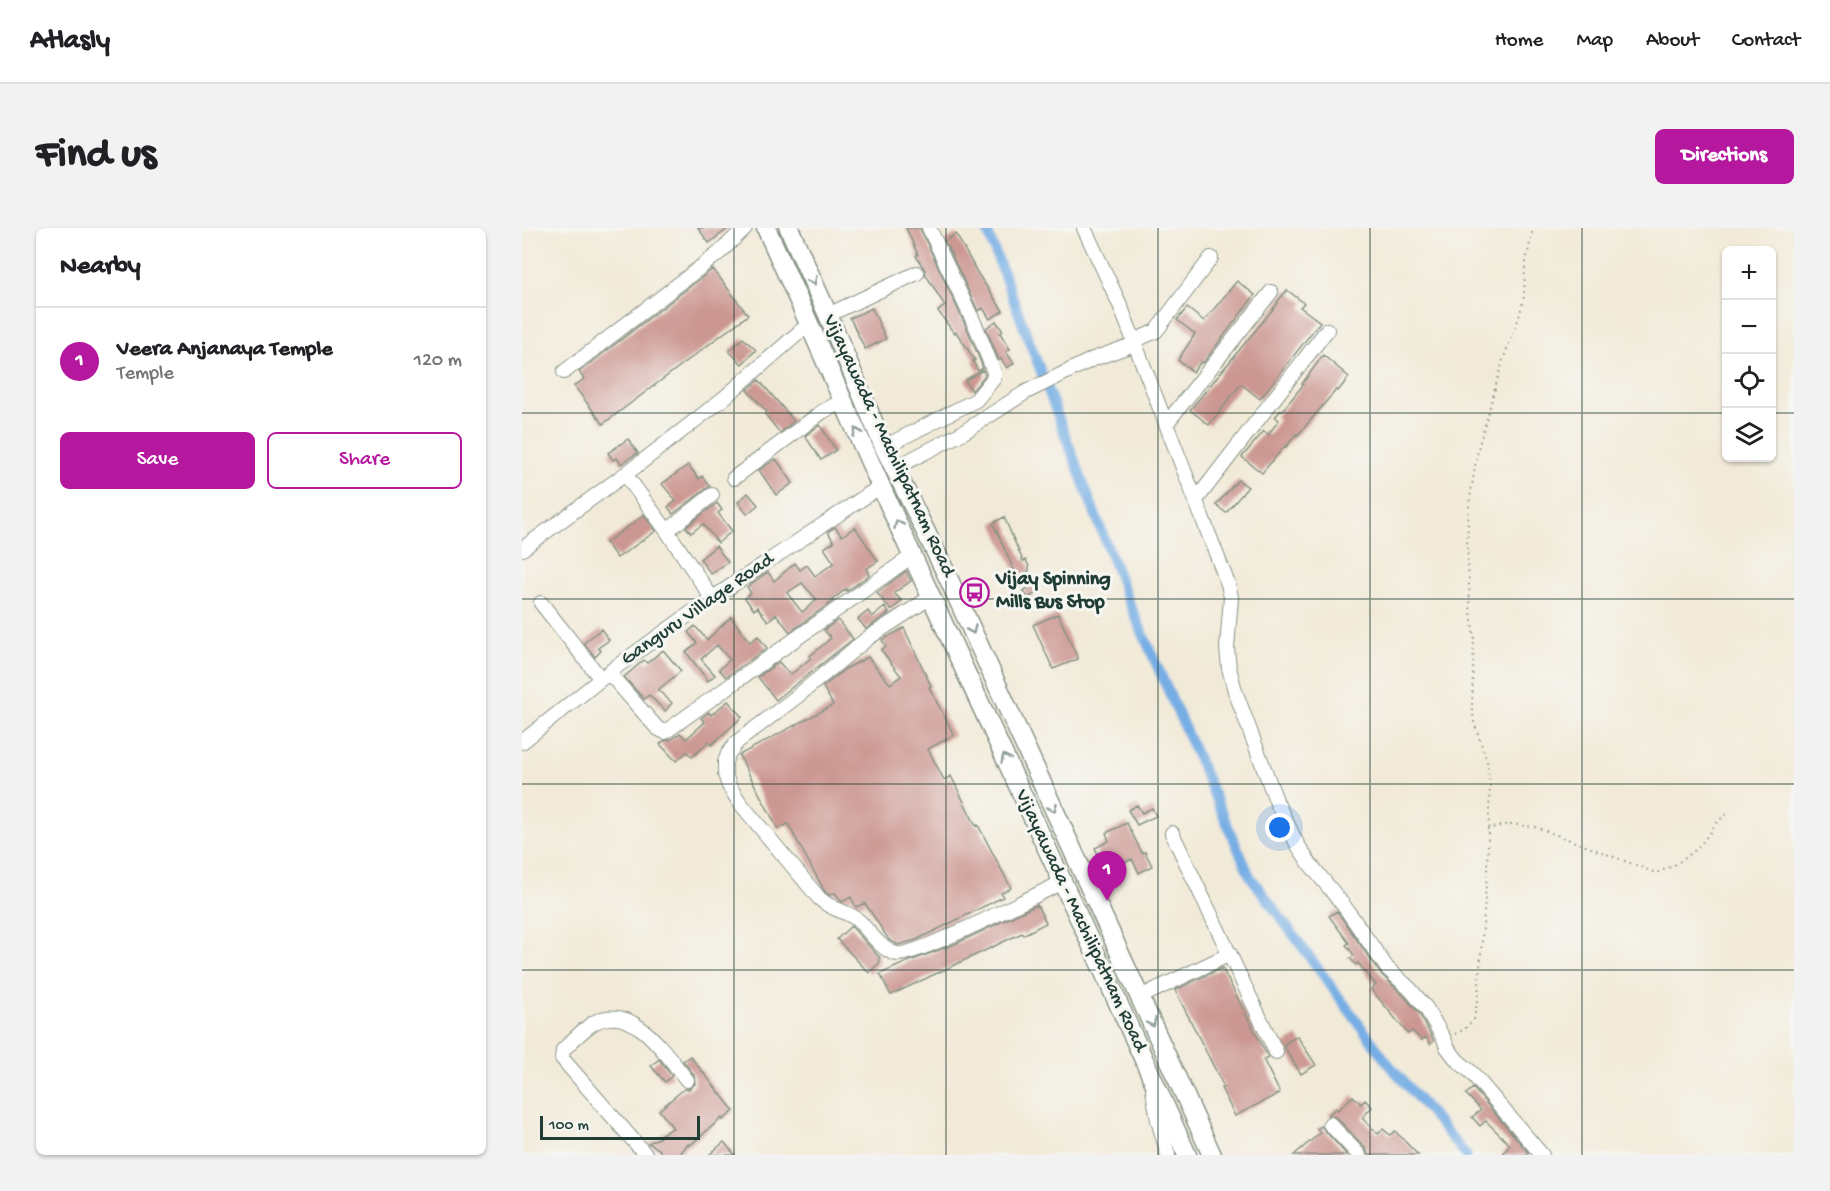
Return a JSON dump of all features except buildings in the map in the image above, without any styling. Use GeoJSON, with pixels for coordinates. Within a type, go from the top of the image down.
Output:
{"type":"FeatureCollection","features":[{"type":"Feature","properties":{"kind":"highway","name":"Vijayawada - Machilipatnam Road"},"geometry":{"type":"LineString","coordinates":[[766,228],[912,556],[1186,1155]]}},
{"type":"Feature","properties":{"kind":"highway","name":"Vijayawada - Machilipatnam Road"},"geometry":{"type":"LineString","coordinates":[[789,228],[884,447],[950,581],[1212,1155]]}},
{"type":"Feature","properties":{"kind":"street"},"geometry":{"type":"LineString","coordinates":[[564,372],[719,253],[745,228]]}},
{"type":"Feature","properties":{"kind":"street"},"geometry":{"type":"LineString","coordinates":[[884,447],[976,400],[994,378],[994,372],[977,329],[929,228]]}},
{"type":"Feature","properties":{"kind":"street"},"geometry":{"type":"LineString","coordinates":[[1084,228],[1135,342],[1228,584],[1231,597],[1227,648],[1228,668],[1277,803],[1310,864],[1344,906],[1387,968],[1410,989],[1426,1008],[1447,1047],[1457,1060],[1471,1072],[1542,1155]]}},
{"type":"Feature","properties":{"kind":"street"},"geometry":{"type":"LineString","coordinates":[[894,468],[962,433],[1026,393],[1093,359],[1156,331],[1211,258]]}},
{"type":"Feature","properties":{"kind":"street"},"geometry":{"type":"LineString","coordinates":[[828,315],[917,273]]}},
{"type":"Feature","properties":{"kind":"street"},"geometry":{"type":"LineString","coordinates":[[1166,424],[1271,292]]}},
{"type":"Feature","properties":{"kind":"street"},"geometry":{"type":"LineString","coordinates":[[522,549],[724,398],[810,323]]}},
{"type":"Feature","properties":{"kind":"street"},"geometry":{"type":"LineString","coordinates":[[1196,500],[1327,330]]}},
{"type":"Feature","properties":{"kind":"street"},"geometry":{"type":"LineString","coordinates":[[734,478],[822,412],[833,406],[844,404]]}},
{"type":"Feature","properties":{"kind":"street"},"geometry":{"type":"LineString","coordinates":[[625,474],[712,598]]}},
{"type":"Feature","properties":{"kind":"street","name":"Ganguru Village Road"},"geometry":{"type":"LineString","coordinates":[[522,742],[605,676],[712,598],[881,486]]}},
{"type":"Feature","properties":{"kind":"street"},"geometry":{"type":"LineString","coordinates":[[667,531],[712,495]]}},
{"type":"Feature","properties":{"kind":"street"},"geometry":{"type":"LineString","coordinates":[[541,603],[605,676],[657,728],[665,732],[912,556]]}},
{"type":"Feature","properties":{"kind":"street"},"geometry":{"type":"LineString","coordinates":[[931,597],[868,638],[737,742],[725,762],[729,786],[740,803],[819,898],[827,906],[856,919],[883,946],[895,954],[911,952],[947,937],[1063,882]]}},
{"type":"Feature","properties":{"kind":"street"},"geometry":{"type":"LineString","coordinates":[[1172,833],[1276,1052]]}},
{"type":"Feature","properties":{"kind":"street"},"geometry":{"type":"LineString","coordinates":[[1140,997],[1230,954]]}},
{"type":"Feature","properties":{"kind":"street"},"geometry":{"type":"LineString","coordinates":[[646,1155],[562,1058],[563,1050],[587,1027],[603,1019],[627,1020],[635,1023],[646,1033],[687,1080]]}},
{"type":"Feature","properties":{"kind":"street"},"geometry":{"type":"LineString","coordinates":[[1150,1072],[1158,1120],[1168,1155]]}},
{"type":"Feature","properties":{"kind":"street"},"geometry":{"type":"LineString","coordinates":[[1330,1124],[1359,1155]]}},
{"type":"Feature","properties":{"kind":"path"},"geometry":{"type":"LineString","coordinates":[[1444,1039],[1465,1029],[1474,1019],[1480,973],[1487,871],[1490,784],[1487,760],[1474,723],[1472,707],[1474,637],[1467,541],[1469,504],[1478,449],[1503,360],[1524,297],[1525,267],[1533,228]]}},
{"type":"Feature","properties":{"kind":"path"},"geometry":{"type":"LineString","coordinates":[[1487,829],[1509,824],[1536,827],[1656,873],[1687,857],[1701,845],[1721,817],[1728,814]]}},
{"type":"Feature","properties":{"kind":"waterway"},"geometry":{"type":"LineString","coordinates":[[986,228],[1128,600],[1250,876],[1387,1062],[1466,1155]]}},
{"type":"Feature","properties":{"kind":"place","name":"Vijay Spinning Mills Bus Stop"},"geometry":{"type":"Point","coordinates":[975,592]}},
{"type":"Feature","properties":{"kind":"place","name":"Veera Anjanaya Temple"},"geometry":{"type":"Point","coordinates":[1107,901]}}]}
